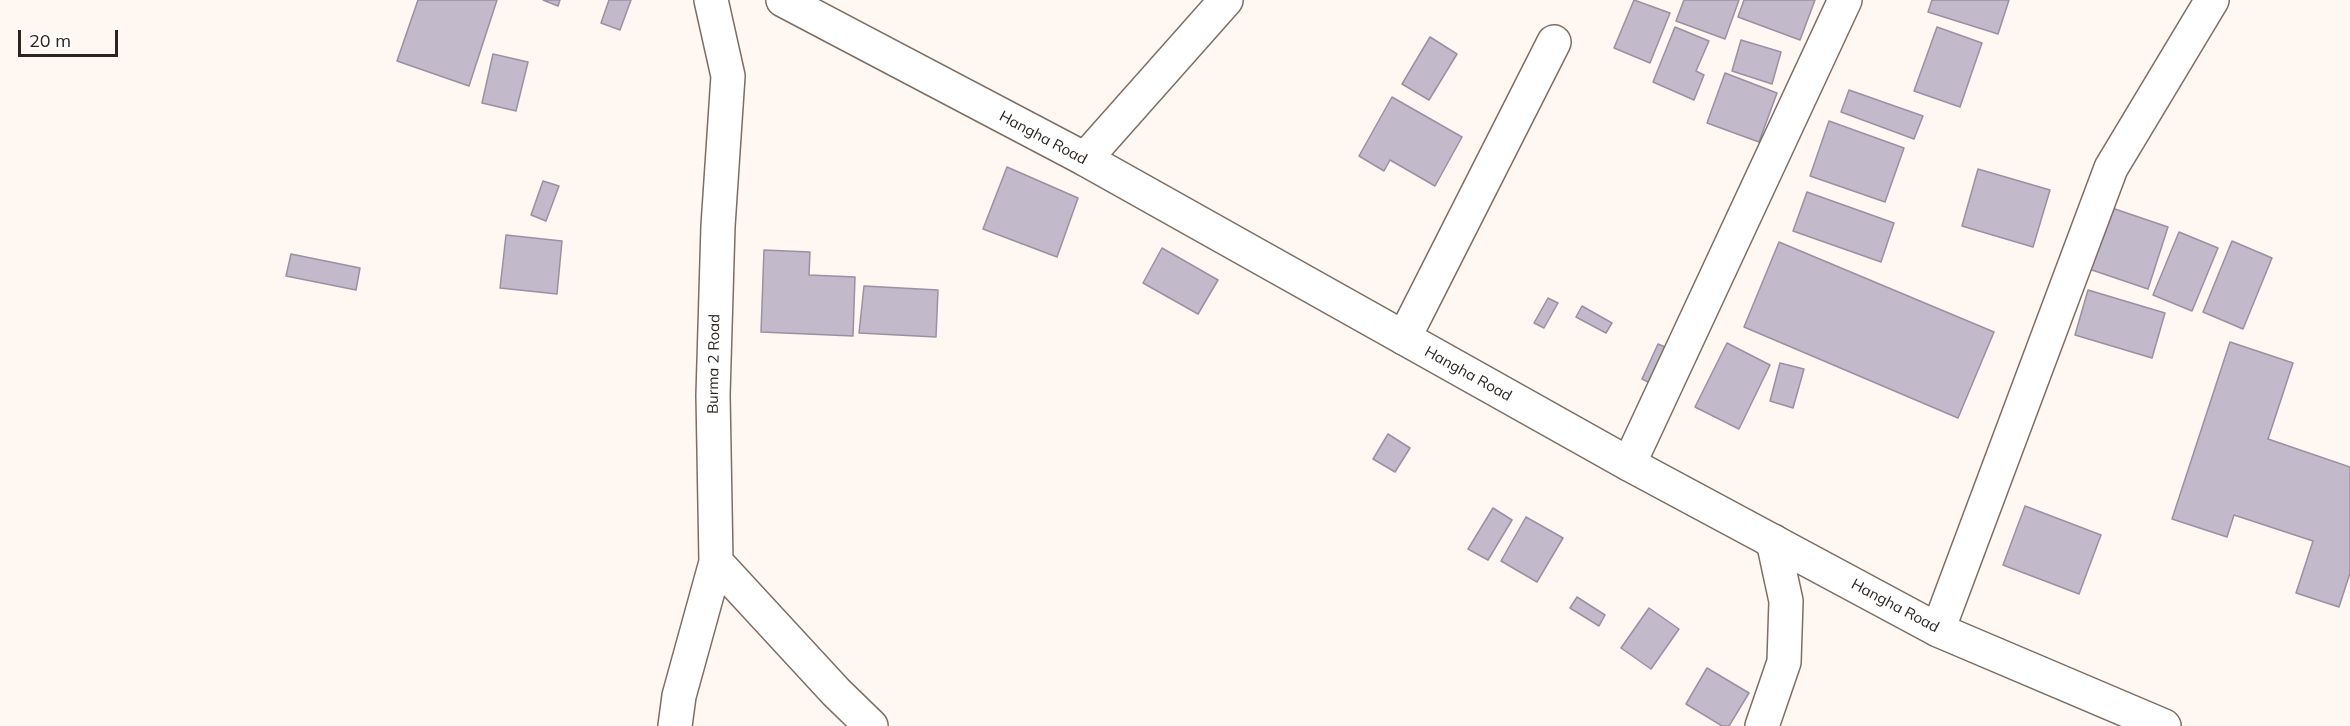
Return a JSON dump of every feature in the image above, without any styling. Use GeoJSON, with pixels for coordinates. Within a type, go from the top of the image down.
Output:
{"type":"FeatureCollection","features":[{"type":"Feature","properties":{"kind":"main road","name":"Burma 2 Road"},"geometry":{"type":"LineString","coordinates":[[675,726],[679,696],[716,562],[713,395],[718,226],[728,76],[711,0]]}},
{"type":"Feature","properties":{"kind":"main road","name":"Hangha Road"},"geometry":{"type":"LineString","coordinates":[[783,0],[1085,159],[1629,464],[1938,630],[2164,726]]}},
{"type":"Feature","properties":{"kind":"main road"},"geometry":{"type":"LineString","coordinates":[[1085,159],[1226,0]]}},
{"type":"Feature","properties":{"kind":"main road"},"geometry":{"type":"LineString","coordinates":[[1629,464],[1845,0]]}},
{"type":"Feature","properties":{"kind":"main road"},"geometry":{"type":"LineString","coordinates":[[1938,630],[2111,168],[2212,0]]}},
{"type":"Feature","properties":{"kind":"main road"},"geometry":{"type":"LineString","coordinates":[[1404,338],[1554,42]]}},
{"type":"Feature","properties":{"kind":"main road"},"geometry":{"type":"LineString","coordinates":[[1762,726],[1784,662],[1786,601],[1773,541]]}},
{"type":"Feature","properties":{"kind":"main road"},"geometry":{"type":"LineString","coordinates":[[716,562],[836,692],[871,726]]}},
{"type":"Feature","properties":{"kind":"building"},"geometry":{"type":"Polygon","coordinates":[[[418,0],[497,0],[469,86],[397,61],[418,0]]]}},
{"type":"Feature","properties":{"kind":"building"},"geometry":{"type":"Polygon","coordinates":[[[543,0],[560,0],[558,6],[543,0]]]}},
{"type":"Feature","properties":{"kind":"building"},"geometry":{"type":"Polygon","coordinates":[[[609,0],[631,0],[620,30],[601,23],[609,0]]]}},
{"type":"Feature","properties":{"kind":"building"},"geometry":{"type":"Polygon","coordinates":[[[1634,0],[1670,13],[1650,63],[1614,48],[1634,0]]]}},
{"type":"Feature","properties":{"kind":"building"},"geometry":{"type":"Polygon","coordinates":[[[1684,0],[1739,0],[1725,39],[1676,21],[1684,0]]]}},
{"type":"Feature","properties":{"kind":"building"},"geometry":{"type":"Polygon","coordinates":[[[1744,0],[1815,0],[1800,40],[1738,17],[1744,0]]]}},
{"type":"Feature","properties":{"kind":"building"},"geometry":{"type":"Polygon","coordinates":[[[1932,0],[2009,0],[1998,34],[1928,12],[1932,0]]]}},
{"type":"Feature","properties":{"kind":"building"},"geometry":{"type":"Polygon","coordinates":[[[1675,27],[1709,41],[1696,71],[1704,75],[1694,100],[1653,82],[1675,27]]]}},
{"type":"Feature","properties":{"kind":"building"},"geometry":{"type":"Polygon","coordinates":[[[1937,27],[1982,43],[1960,107],[1914,91],[1937,27]]]}},
{"type":"Feature","properties":{"kind":"building"},"geometry":{"type":"Polygon","coordinates":[[[1430,37],[1457,54],[1429,100],[1402,84],[1430,37]]]}},
{"type":"Feature","properties":{"kind":"building"},"geometry":{"type":"Polygon","coordinates":[[[1741,40],[1781,52],[1772,84],[1732,71],[1741,40]]]}},
{"type":"Feature","properties":{"kind":"building"},"geometry":{"type":"Polygon","coordinates":[[[493,54],[528,62],[516,111],[482,103],[493,54]]]}},
{"type":"Feature","properties":{"kind":"building"},"geometry":{"type":"Polygon","coordinates":[[[1725,73],[1777,93],[1759,142],[1707,123],[1725,73]]]}},
{"type":"Feature","properties":{"kind":"building"},"geometry":{"type":"Polygon","coordinates":[[[1849,90],[1923,116],[1914,139],[1841,112],[1849,90]]]}},
{"type":"Feature","properties":{"kind":"building"},"geometry":{"type":"Polygon","coordinates":[[[1392,97],[1462,137],[1435,186],[1390,160],[1384,171],[1359,156],[1392,97]]]}},
{"type":"Feature","properties":{"kind":"building"},"geometry":{"type":"Polygon","coordinates":[[[1829,121],[1904,148],[1885,202],[1810,176],[1829,121]]]}},
{"type":"Feature","properties":{"kind":"building"},"geometry":{"type":"Polygon","coordinates":[[[1007,167],[1078,198],[1057,257],[983,229],[1007,167]]]}},
{"type":"Feature","properties":{"kind":"building"},"geometry":{"type":"Polygon","coordinates":[[[1978,169],[2050,190],[2033,247],[1962,226],[1978,169]]]}},
{"type":"Feature","properties":{"kind":"building"},"geometry":{"type":"Polygon","coordinates":[[[543,181],[559,186],[546,221],[531,215],[543,181]]]}},
{"type":"Feature","properties":{"kind":"building"},"geometry":{"type":"Polygon","coordinates":[[[1807,192],[1894,223],[1881,262],[1793,231],[1807,192]]]}},
{"type":"Feature","properties":{"kind":"building"},"geometry":{"type":"Polygon","coordinates":[[[2109,207],[2168,227],[2148,289],[2089,269],[2109,207]]]}},
{"type":"Feature","properties":{"kind":"building"},"geometry":{"type":"Polygon","coordinates":[[[2179,232],[2218,248],[2192,311],[2153,295],[2179,232]]]}},
{"type":"Feature","properties":{"kind":"building"},"geometry":{"type":"Polygon","coordinates":[[[506,235],[562,241],[557,294],[500,288],[506,235]]]}},
{"type":"Feature","properties":{"kind":"building"},"geometry":{"type":"Polygon","coordinates":[[[2232,241],[2272,258],[2243,329],[2203,312],[2232,241]]]}},
{"type":"Feature","properties":{"kind":"building"},"geometry":{"type":"Polygon","coordinates":[[[1779,242],[1994,332],[1958,418],[1744,327],[1779,242]]]}},
{"type":"Feature","properties":{"kind":"building"},"geometry":{"type":"Polygon","coordinates":[[[1162,248],[1218,280],[1198,314],[1143,283],[1162,248]]]}},
{"type":"Feature","properties":{"kind":"building"},"geometry":{"type":"Polygon","coordinates":[[[764,250],[810,252],[809,275],[855,277],[853,336],[761,332],[764,250]]]}},
{"type":"Feature","properties":{"kind":"building"},"geometry":{"type":"Polygon","coordinates":[[[291,254],[360,268],[356,290],[286,276],[291,254]]]}},
{"type":"Feature","properties":{"kind":"building"},"geometry":{"type":"Polygon","coordinates":[[[864,286],[938,290],[936,337],[859,333],[864,286]]]}},
{"type":"Feature","properties":{"kind":"building"},"geometry":{"type":"Polygon","coordinates":[[[2088,290],[2165,313],[2152,358],[2075,335],[2088,290]]]}},
{"type":"Feature","properties":{"kind":"building"},"geometry":{"type":"Polygon","coordinates":[[[1548,298],[1558,303],[1544,328],[1534,323],[1548,298]]]}},
{"type":"Feature","properties":{"kind":"building"},"geometry":{"type":"Polygon","coordinates":[[[1582,306],[1612,323],[1606,333],[1576,317],[1582,306]]]}},
{"type":"Feature","properties":{"kind":"building"},"geometry":{"type":"Polygon","coordinates":[[[2230,342],[2293,363],[2268,439],[2350,467],[2350,573],[2339,607],[2296,593],[2313,541],[2234,515],[2227,537],[2172,519],[2230,342]]]}},
{"type":"Feature","properties":{"kind":"building"},"geometry":{"type":"Polygon","coordinates":[[[1727,343],[1770,365],[1739,429],[1695,407],[1727,343]]]}},
{"type":"Feature","properties":{"kind":"building"},"geometry":{"type":"Polygon","coordinates":[[[1658,344],[1670,349],[1654,385],[1642,379],[1658,344]]]}},
{"type":"Feature","properties":{"kind":"building"},"geometry":{"type":"Polygon","coordinates":[[[1780,363],[1804,369],[1793,408],[1770,401],[1780,363]]]}},
{"type":"Feature","properties":{"kind":"building"},"geometry":{"type":"Polygon","coordinates":[[[1388,434],[1410,448],[1395,472],[1373,459],[1388,434]]]}},
{"type":"Feature","properties":{"kind":"building"},"geometry":{"type":"Polygon","coordinates":[[[2025,506],[2101,535],[2079,594],[2003,565],[2025,506]]]}},
{"type":"Feature","properties":{"kind":"building"},"geometry":{"type":"Polygon","coordinates":[[[1493,508],[1512,520],[1488,560],[1468,549],[1493,508]]]}},
{"type":"Feature","properties":{"kind":"building"},"geometry":{"type":"Polygon","coordinates":[[[1526,517],[1563,538],[1537,582],[1501,561],[1526,517]]]}},
{"type":"Feature","properties":{"kind":"building"},"geometry":{"type":"Polygon","coordinates":[[[1577,597],[1605,615],[1599,626],[1570,608],[1577,597]]]}},
{"type":"Feature","properties":{"kind":"building"},"geometry":{"type":"Polygon","coordinates":[[[1649,608],[1679,629],[1651,669],[1621,648],[1649,608]]]}},
{"type":"Feature","properties":{"kind":"building"},"geometry":{"type":"Polygon","coordinates":[[[1707,668],[1749,693],[1729,726],[1722,726],[1686,704],[1707,668]]]}}]}
